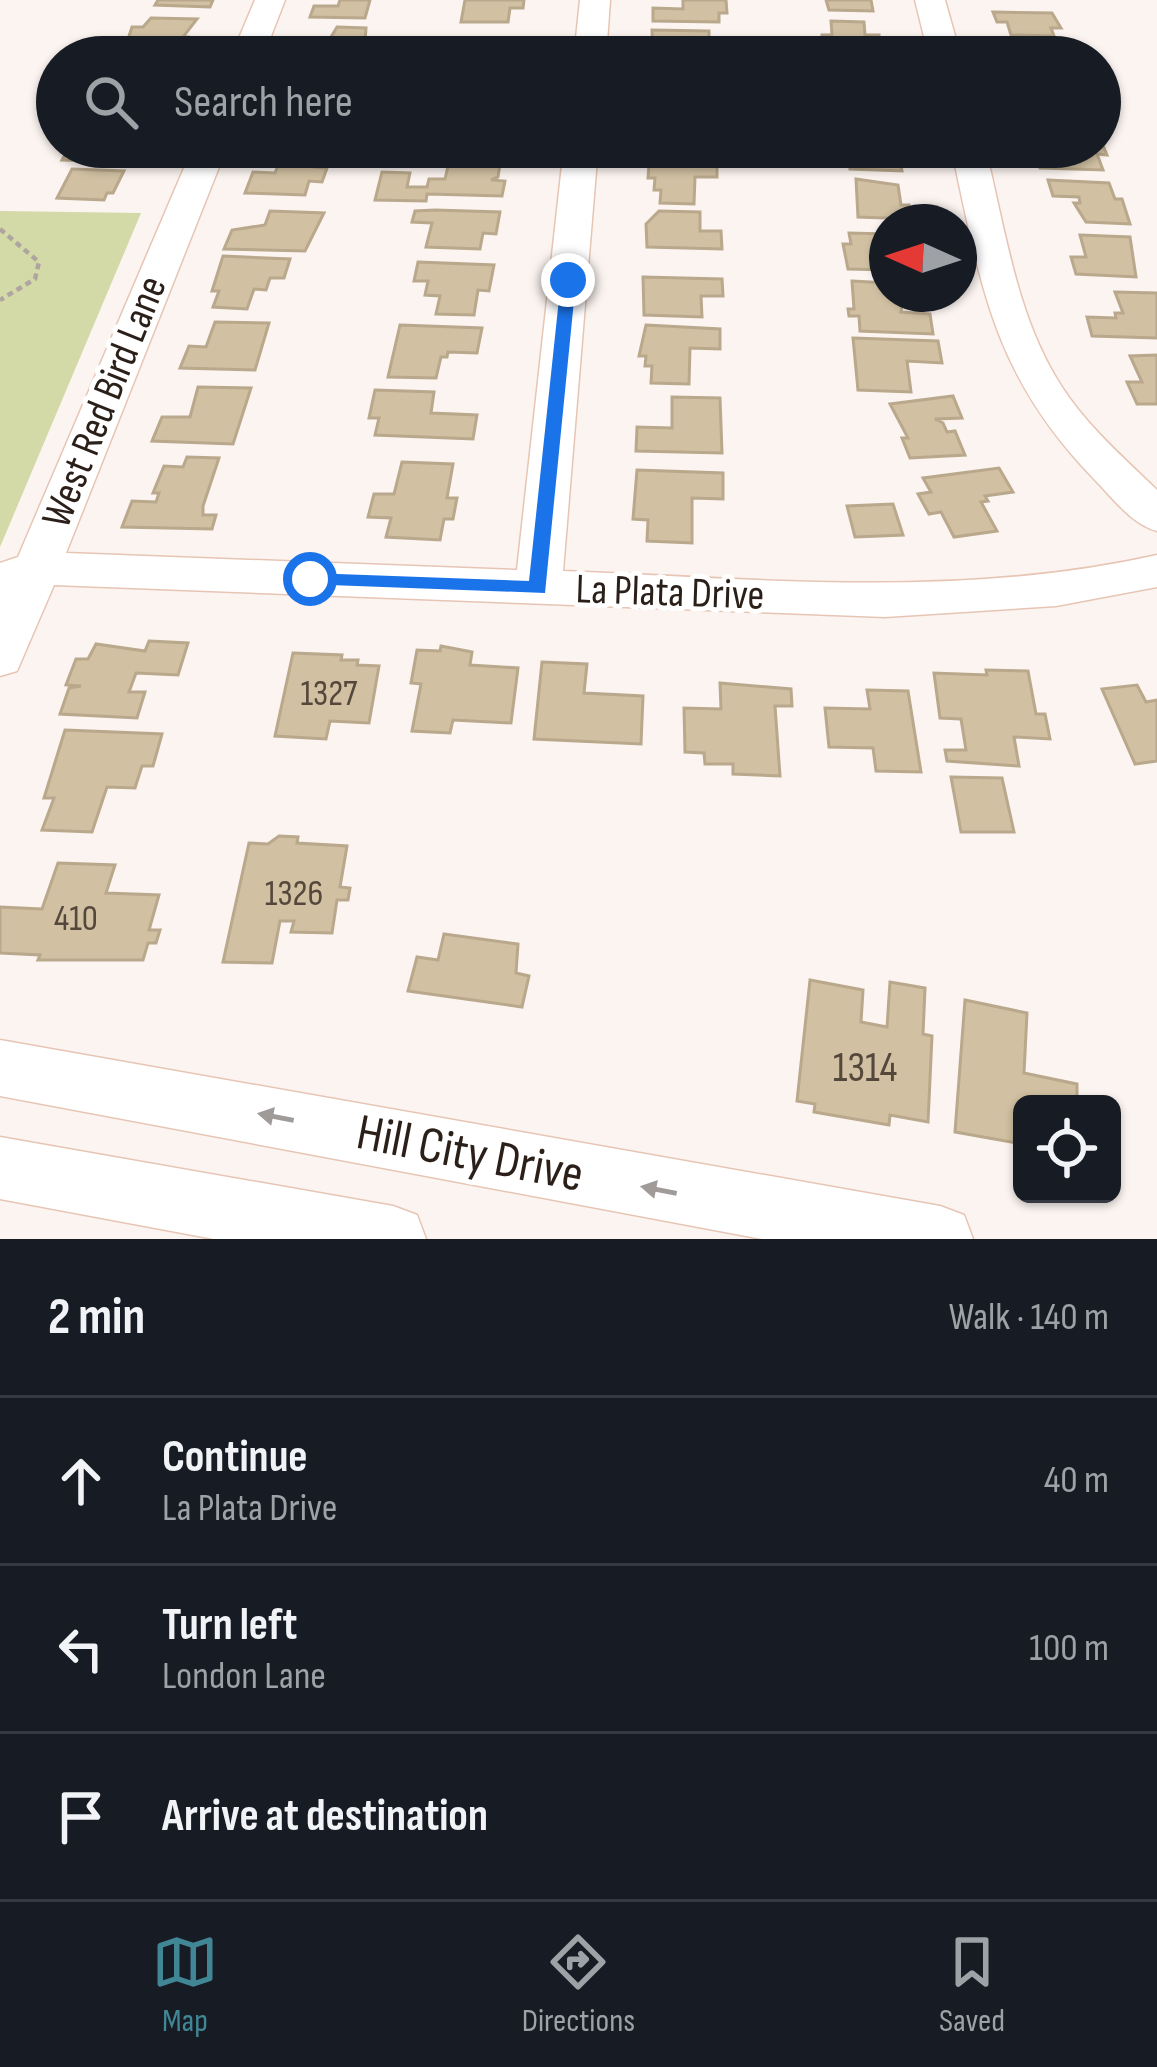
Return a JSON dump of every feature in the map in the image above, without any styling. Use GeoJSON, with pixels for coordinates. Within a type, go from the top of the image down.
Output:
{"type":"FeatureCollection","features":[{"type":"Feature","properties":{"kind":"street"},"geometry":{"type":"LineString","coordinates":[[255,36],[270,0]]}},
{"type":"Feature","properties":{"kind":"street"},"geometry":{"type":"LineString","coordinates":[[592,36],[596,0]]}},
{"type":"Feature","properties":{"kind":"street"},"geometry":{"type":"LineString","coordinates":[[930,0],[939,36]]}},
{"type":"Feature","properties":{"kind":"street","name":"West Red Bird Lane"},"geometry":{"type":"LineString","coordinates":[[0,658],[12,567],[200,168]]}},
{"type":"Feature","properties":{"kind":"street"},"geometry":{"type":"LineString","coordinates":[[538,589],[579,168]]}},
{"type":"Feature","properties":{"kind":"street"},"geometry":{"type":"LineString","coordinates":[[973,168],[1028,363],[1070,424],[1157,516]]}},
{"type":"Feature","properties":{"kind":"street","name":"La Plata Drive"},"geometry":{"type":"LineString","coordinates":[[12,567],[885,600],[984,598],[1157,571]]}},
{"type":"Feature","properties":{"kind":"street","name":"Hill City Drive"},"geometry":{"type":"LineString","coordinates":[[0,1068],[742,1222],[940,1239]]}},
{"type":"Feature","properties":{"kind":"street"},"geometry":{"type":"LineString","coordinates":[[0,1168],[393,1239]]}},
{"type":"Feature","properties":{"kind":"path"},"geometry":{"type":"LineString","coordinates":[[0,229],[39,262],[35,279],[0,300]]}},
{"type":"Feature","properties":{"kind":"green space"},"geometry":{"type":"Polygon","coordinates":[[[0,211],[141,213],[0,547],[0,211]]]}},
{"type":"Feature","properties":{"kind":"building"},"geometry":{"type":"Polygon","coordinates":[[[158,0],[213,0],[210,7],[155,5],[158,0]]]}},
{"type":"Feature","properties":{"kind":"building"},"geometry":{"type":"Polygon","coordinates":[[[340,0],[370,0],[365,18],[310,17],[314,6],[338,6],[340,0]]]}},
{"type":"Feature","properties":{"kind":"building"},"geometry":{"type":"Polygon","coordinates":[[[465,0],[524,0],[523,8],[510,8],[508,22],[461,22],[465,0]]]}},
{"type":"Feature","properties":{"kind":"building"},"geometry":{"type":"Polygon","coordinates":[[[683,0],[726,0],[727,13],[719,13],[719,22],[653,21],[653,8],[683,9],[683,0]]]}},
{"type":"Feature","properties":{"kind":"building"},"geometry":{"type":"Polygon","coordinates":[[[826,0],[871,0],[873,11],[829,10],[826,0]]]}},
{"type":"Feature","properties":{"kind":"building"},"geometry":{"type":"Polygon","coordinates":[[[993,12],[1052,13],[1061,28],[1051,28],[1054,36],[1011,35],[1007,22],[997,22],[993,12]]]}},
{"type":"Feature","properties":{"kind":"building"},"geometry":{"type":"Polygon","coordinates":[[[151,18],[197,19],[184,36],[129,36],[132,27],[143,27],[151,18]]]}},
{"type":"Feature","properties":{"kind":"building"},"geometry":{"type":"Polygon","coordinates":[[[831,21],[864,22],[865,35],[879,36],[822,36],[832,35],[831,21]]]}},
{"type":"Feature","properties":{"kind":"building"},"geometry":{"type":"Polygon","coordinates":[[[337,27],[366,28],[365,36],[332,36],[337,27]]]}},
{"type":"Feature","properties":{"kind":"building"},"geometry":{"type":"Polygon","coordinates":[[[652,30],[709,31],[709,36],[652,36],[652,30]]]}},
{"type":"Feature","properties":{"kind":"building"},"geometry":{"type":"Polygon","coordinates":[[[277,168],[327,168],[322,182],[309,181],[305,195],[245,193],[253,172],[275,173],[277,168]]]}},
{"type":"Feature","properties":{"kind":"building"},"geometry":{"type":"Polygon","coordinates":[[[448,168],[499,168],[498,177],[491,180],[505,181],[502,196],[427,194],[426,201],[375,200],[382,172],[410,173],[407,187],[427,187],[429,179],[445,179],[448,168]]]}},
{"type":"Feature","properties":{"kind":"building"},"geometry":{"type":"Polygon","coordinates":[[[649,168],[717,168],[717,177],[695,177],[694,204],[660,203],[661,190],[654,190],[655,178],[648,178],[649,168]]]}},
{"type":"Feature","properties":{"kind":"building"},"geometry":{"type":"Polygon","coordinates":[[[901,168],[902,171],[850,169],[901,168]]]}},
{"type":"Feature","properties":{"kind":"building"},"geometry":{"type":"Polygon","coordinates":[[[72,169],[124,171],[104,200],[57,198],[72,169]]]}},
{"type":"Feature","properties":{"kind":"building"},"geometry":{"type":"Polygon","coordinates":[[[856,179],[898,185],[901,204],[869,204],[869,217],[858,217],[856,179]]]}},
{"type":"Feature","properties":{"kind":"building"},"geometry":{"type":"Polygon","coordinates":[[[1048,180],[1109,183],[1115,199],[1122,199],[1130,224],[1086,222],[1074,203],[1080,203],[1079,197],[1053,196],[1048,180]]]}},
{"type":"Feature","properties":{"kind":"building"},"geometry":{"type":"Polygon","coordinates":[[[270,211],[324,213],[305,251],[224,249],[232,230],[265,225],[270,211]]]}},
{"type":"Feature","properties":{"kind":"building"},"geometry":{"type":"Polygon","coordinates":[[[415,211],[500,212],[496,234],[483,233],[480,249],[426,247],[432,223],[412,222],[415,211]]]}},
{"type":"Feature","properties":{"kind":"building"},"geometry":{"type":"Polygon","coordinates":[[[659,211],[700,212],[700,231],[721,231],[722,249],[647,247],[646,224],[659,211]]]}},
{"type":"Feature","properties":{"kind":"building"},"geometry":{"type":"Polygon","coordinates":[[[849,233],[869,234],[869,270],[848,269],[843,244],[851,244],[849,233]]]}},
{"type":"Feature","properties":{"kind":"building"},"geometry":{"type":"Polygon","coordinates":[[[1080,235],[1130,237],[1136,277],[1076,274],[1071,257],[1086,257],[1080,235]]]}},
{"type":"Feature","properties":{"kind":"building"},"geometry":{"type":"Polygon","coordinates":[[[223,256],[290,259],[284,278],[270,278],[266,290],[254,289],[247,309],[213,307],[219,291],[212,291],[223,256]]]}},
{"type":"Feature","properties":{"kind":"building"},"geometry":{"type":"Polygon","coordinates":[[[418,262],[494,265],[489,291],[478,290],[474,315],[436,314],[440,296],[425,295],[428,281],[414,281],[418,262]]]}},
{"type":"Feature","properties":{"kind":"building"},"geometry":{"type":"Polygon","coordinates":[[[643,277],[722,279],[723,296],[701,296],[702,317],[644,315],[643,277]]]}},
{"type":"Feature","properties":{"kind":"building"},"geometry":{"type":"Polygon","coordinates":[[[852,281],[869,282],[869,312],[930,314],[933,334],[860,331],[859,316],[849,316],[848,309],[854,309],[852,281]]]}},
{"type":"Feature","properties":{"kind":"building"},"geometry":{"type":"Polygon","coordinates":[[[1115,292],[1157,293],[1157,338],[1092,336],[1087,317],[1116,318],[1115,313],[1123,313],[1115,292]]]}},
{"type":"Feature","properties":{"kind":"building"},"geometry":{"type":"Polygon","coordinates":[[[215,322],[269,323],[255,370],[180,368],[189,346],[206,347],[215,322]]]}},
{"type":"Feature","properties":{"kind":"building"},"geometry":{"type":"Polygon","coordinates":[[[400,325],[482,328],[477,353],[448,352],[441,357],[436,378],[388,377],[400,325]]]}},
{"type":"Feature","properties":{"kind":"building"},"geometry":{"type":"Polygon","coordinates":[[[646,325],[720,329],[720,349],[690,348],[689,384],[651,383],[652,366],[645,366],[646,356],[639,356],[646,325]]]}},
{"type":"Feature","properties":{"kind":"building"},"geometry":{"type":"Polygon","coordinates":[[[853,338],[938,341],[942,363],[907,361],[911,392],[858,390],[853,338]]]}},
{"type":"Feature","properties":{"kind":"building"},"geometry":{"type":"Polygon","coordinates":[[[1157,355],[1157,404],[1137,404],[1127,382],[1142,382],[1130,356],[1157,355]]]}},
{"type":"Feature","properties":{"kind":"building"},"geometry":{"type":"Polygon","coordinates":[[[198,387],[251,388],[233,444],[152,441],[162,417],[190,417],[198,387]]]}},
{"type":"Feature","properties":{"kind":"building"},"geometry":{"type":"Polygon","coordinates":[[[375,390],[434,392],[431,413],[477,415],[473,439],[375,435],[379,418],[369,418],[375,390]]]}},
{"type":"Feature","properties":{"kind":"building"},"geometry":{"type":"Polygon","coordinates":[[[953,396],[962,418],[935,419],[947,432],[955,431],[965,455],[910,458],[902,438],[908,438],[890,404],[953,396]]]}},
{"type":"Feature","properties":{"kind":"building"},"geometry":{"type":"Polygon","coordinates":[[[672,397],[720,398],[722,453],[636,451],[637,427],[672,428],[672,397]]]}},
{"type":"Feature","properties":{"kind":"building"},"geometry":{"type":"Polygon","coordinates":[[[187,457],[219,458],[203,506],[203,515],[216,515],[212,529],[122,527],[132,501],[156,502],[159,493],[153,493],[164,466],[183,467],[187,457]]]}},
{"type":"Feature","properties":{"kind":"building"},"geometry":{"type":"Polygon","coordinates":[[[402,462],[453,464],[447,498],[457,498],[453,519],[444,519],[440,540],[386,537],[391,518],[368,517],[374,494],[394,494],[402,462]]]}},
{"type":"Feature","properties":{"kind":"building"},"geometry":{"type":"Polygon","coordinates":[[[999,468],[1013,492],[985,496],[988,501],[981,502],[997,531],[954,537],[941,512],[929,514],[918,494],[931,492],[923,478],[999,468]]]}},
{"type":"Feature","properties":{"kind":"building"},"geometry":{"type":"Polygon","coordinates":[[[637,470],[723,473],[723,499],[692,498],[692,543],[647,541],[648,520],[633,519],[637,470]]]}},
{"type":"Feature","properties":{"kind":"building"},"geometry":{"type":"Polygon","coordinates":[[[893,504],[903,535],[855,537],[847,506],[893,504]]]}},
{"type":"Feature","properties":{"kind":"building"},"geometry":{"type":"Polygon","coordinates":[[[149,641],[188,643],[178,675],[136,673],[129,692],[145,692],[137,718],[60,714],[69,688],[81,686],[66,685],[76,659],[88,659],[96,644],[145,651],[149,641]]]}},
{"type":"Feature","properties":{"kind":"building"},"geometry":{"type":"Polygon","coordinates":[[[441,646],[472,652],[470,665],[518,668],[511,723],[453,720],[450,733],[412,731],[421,684],[411,683],[417,650],[440,651],[441,646]]]}},
{"type":"Feature","properties":{"kind":"building"},"geometry":{"type":"Polygon","coordinates":[[[293,653],[342,655],[341,660],[358,660],[357,665],[379,666],[369,723],[330,721],[326,739],[275,736],[293,653]]]}},
{"type":"Feature","properties":{"kind":"building"},"geometry":{"type":"Polygon","coordinates":[[[542,662],[587,664],[584,693],[643,696],[641,744],[534,739],[542,662]]]}},
{"type":"Feature","properties":{"kind":"building"},"geometry":{"type":"Polygon","coordinates":[[[986,670],[1028,671],[1036,714],[1045,714],[1050,739],[1014,737],[1019,766],[947,761],[945,750],[966,750],[961,719],[940,718],[934,673],[987,675],[986,670]]]}},
{"type":"Feature","properties":{"kind":"building"},"geometry":{"type":"Polygon","coordinates":[[[720,683],[791,689],[792,706],[775,706],[780,776],[733,774],[733,764],[705,764],[704,753],[685,752],[684,708],[721,709],[720,683]]]}},
{"type":"Feature","properties":{"kind":"building"},"geometry":{"type":"Polygon","coordinates":[[[1137,685],[1146,702],[1157,700],[1157,761],[1135,764],[1102,689],[1137,685]]]}},
{"type":"Feature","properties":{"kind":"building"},"geometry":{"type":"Polygon","coordinates":[[[867,690],[908,691],[921,772],[876,771],[873,748],[829,747],[825,708],[870,709],[867,690]]]}},
{"type":"Feature","properties":{"kind":"building"},"geometry":{"type":"Polygon","coordinates":[[[65,730],[162,734],[153,766],[142,766],[135,788],[107,787],[92,832],[42,830],[54,798],[44,798],[65,730]]]}},
{"type":"Feature","properties":{"kind":"building"},"geometry":{"type":"Polygon","coordinates":[[[951,777],[1002,778],[1014,832],[961,832],[951,777]]]}},
{"type":"Feature","properties":{"kind":"building"},"geometry":{"type":"Polygon","coordinates":[[[279,836],[298,837],[297,843],[347,846],[340,887],[350,888],[348,900],[337,900],[332,933],[291,932],[294,921],[280,921],[272,963],[223,962],[249,843],[268,844],[279,836]]]}},
{"type":"Feature","properties":{"kind":"building"},"geometry":{"type":"Polygon","coordinates":[[[58,863],[115,865],[106,893],[159,895],[149,930],[160,930],[156,943],[148,943],[143,960],[38,960],[40,955],[0,953],[0,907],[42,909],[58,863]]]}},
{"type":"Feature","properties":{"kind":"building"},"geometry":{"type":"Polygon","coordinates":[[[444,934],[518,944],[516,973],[529,976],[522,1007],[408,991],[417,957],[438,960],[444,934]]]}},
{"type":"Feature","properties":{"kind":"building"},"geometry":{"type":"Polygon","coordinates":[[[810,980],[863,990],[861,1022],[887,1027],[890,982],[925,988],[923,1034],[932,1036],[928,1122],[890,1115],[889,1125],[814,1112],[815,1104],[797,1101],[810,980]]]}},
{"type":"Feature","properties":{"kind":"building"},"geometry":{"type":"Polygon","coordinates":[[[965,1000],[1027,1013],[1024,1073],[1077,1084],[1077,1095],[1013,1095],[1013,1142],[955,1132],[965,1000]]]}},
{"type":"Feature","properties":{"kind":"route"},"geometry":{"type":"LineString","coordinates":[[310,579],[538,589],[568,280]]}}]}
